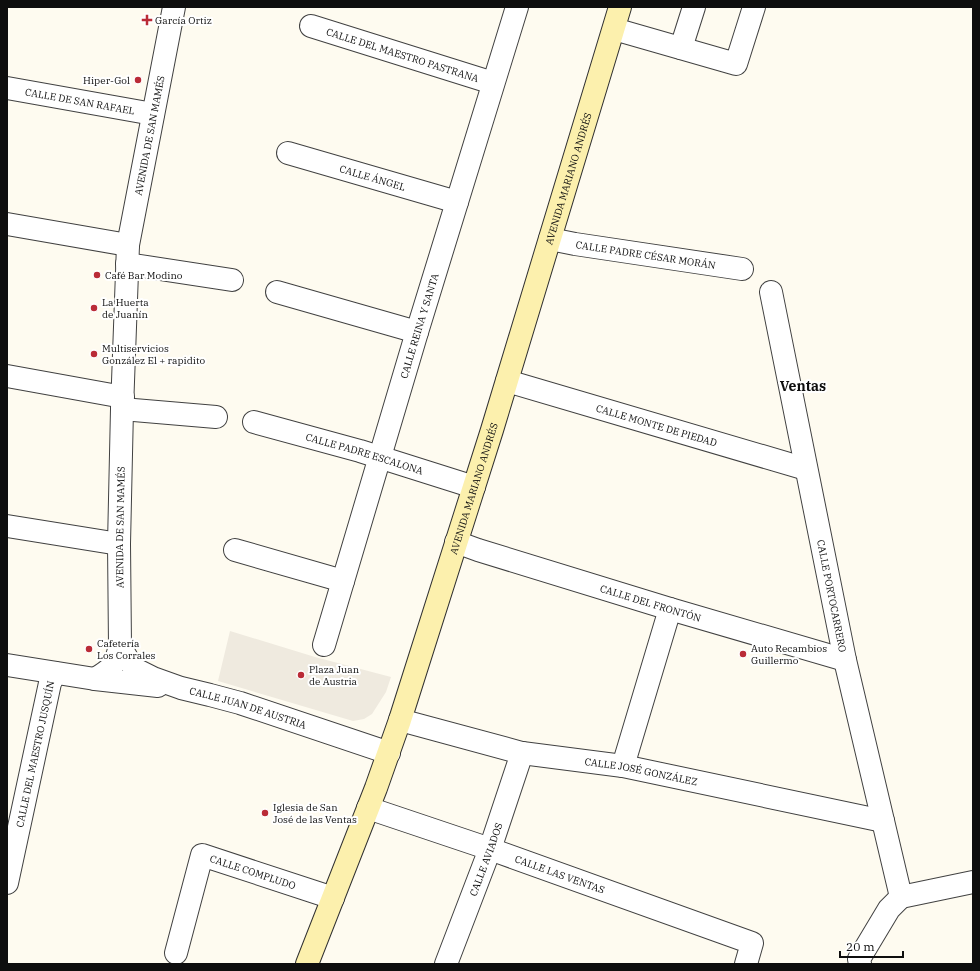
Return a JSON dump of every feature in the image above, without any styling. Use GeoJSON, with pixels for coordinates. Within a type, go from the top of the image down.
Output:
{"type":"FeatureCollection","features":[{"type":"Feature","properties":{"kind":"main road","name":"AVENIDA MARIANO ANDRÉS"},"geometry":{"type":"LineString","coordinates":[[307,964],[389,753],[400,720],[507,381],[620,7]]}},
{"type":"Feature","properties":{"kind":"street","name":"AVENIDA DE SAN MAMÉS"},"geometry":{"type":"LineString","coordinates":[[120,646],[119,544],[127,254],[174,7]]}},
{"type":"Feature","properties":{"kind":"street","name":"CALLE REINA Y SANTA"},"geometry":{"type":"LineString","coordinates":[[324,645],[379,457],[517,7]]}},
{"type":"Feature","properties":{"kind":"street"},"geometry":{"type":"LineString","coordinates":[[681,48],[694,7]]}},
{"type":"Feature","properties":{"kind":"street"},"geometry":{"type":"LineString","coordinates":[[614,29],[736,64],[754,7]]}},
{"type":"Feature","properties":{"kind":"street","name":"CALLE DEL MAESTRO PASTRANA"},"geometry":{"type":"LineString","coordinates":[[311,26],[494,83]]}},
{"type":"Feature","properties":{"kind":"street","name":"CALLE DE SAN RAFAEL"},"geometry":{"type":"LineString","coordinates":[[7,88],[153,114]]}},
{"type":"Feature","properties":{"kind":"street","name":"CALLE ÁNGEL"},"geometry":{"type":"LineString","coordinates":[[288,153],[457,202]]}},
{"type":"Feature","properties":{"kind":"street"},"geometry":{"type":"LineString","coordinates":[[7,224],[232,280]]}},
{"type":"Feature","properties":{"kind":"street","name":"CALLE PADRE CÉSAR MORÁN"},"geometry":{"type":"LineString","coordinates":[[550,239],[742,269]]}},
{"type":"Feature","properties":{"kind":"street"},"geometry":{"type":"LineString","coordinates":[[278,292],[417,332]]}},
{"type":"Feature","properties":{"kind":"street","name":"CALLE PORTOCARRERO"},"geometry":{"type":"LineString","coordinates":[[771,292],[845,660],[901,898]]}},
{"type":"Feature","properties":{"kind":"street"},"geometry":{"type":"LineString","coordinates":[[7,376],[122,403],[216,417]]}},
{"type":"Feature","properties":{"kind":"street","name":"CALLE MONTE DE PIEDAD"},"geometry":{"type":"LineString","coordinates":[[507,381],[806,469]]}},
{"type":"Feature","properties":{"kind":"street","name":"CALLE PADRE ESCALONA"},"geometry":{"type":"LineString","coordinates":[[254,422],[379,457],[474,487]]}},
{"type":"Feature","properties":{"kind":"street"},"geometry":{"type":"LineString","coordinates":[[7,526],[119,544]]}},
{"type":"Feature","properties":{"kind":"street","name":"CALLE DEL FRONTÓN"},"geometry":{"type":"LineString","coordinates":[[456,542],[670,609],[845,660]]}},
{"type":"Feature","properties":{"kind":"street"},"geometry":{"type":"LineString","coordinates":[[235,550],[343,581]]}},
{"type":"Feature","properties":{"kind":"street"},"geometry":{"type":"LineString","coordinates":[[623,766],[670,609]]}},
{"type":"Feature","properties":{"kind":"street"},"geometry":{"type":"LineString","coordinates":[[95,679],[109,670],[117,660],[120,646]]}},
{"type":"Feature","properties":{"kind":"street","name":"CALLE JUAN DE AUSTRIA"},"geometry":{"type":"LineString","coordinates":[[120,646],[128,660],[137,670],[153,678],[181,688],[240,704],[389,753]]}},
{"type":"Feature","properties":{"kind":"street"},"geometry":{"type":"LineString","coordinates":[[7,665],[95,679],[181,688]]}},
{"type":"Feature","properties":{"kind":"street","name":"CALLE DEL MAESTRO JUSQUÍN"},"geometry":{"type":"LineString","coordinates":[[7,883],[50,683],[55,673]]}},
{"type":"Feature","properties":{"kind":"street","name":"CALLE JOSÉ GONZÁLEZ"},"geometry":{"type":"LineString","coordinates":[[400,720],[522,753],[623,766],[883,821]]}},
{"type":"Feature","properties":{"kind":"street","name":"CALLE AVIADOS"},"geometry":{"type":"LineString","coordinates":[[449,963],[490,850],[522,753]]}},
{"type":"Feature","properties":{"kind":"street","name":"CALLE LAS VENTAS"},"geometry":{"type":"LineString","coordinates":[[368,808],[752,943],[746,964]]}},
{"type":"Feature","properties":{"kind":"street","name":"CALLE COMPLUDO"},"geometry":{"type":"LineString","coordinates":[[176,953],[202,855],[333,898]]}},
{"type":"Feature","properties":{"kind":"street"},"geometry":{"type":"LineString","coordinates":[[860,964],[859,959],[889,909],[901,898],[973,882]]}},
{"type":"Feature","properties":{"kind":"shaded area","name":"Plaza Juan de Austria"},"geometry":{"type":"Polygon","coordinates":[[[230,631],[315,657],[391,677],[386,692],[372,714],[364,719],[353,721],[218,681],[230,631]]]}},
{"type":"Feature","properties":{"kind":"place","name":"García Ortiz"},"geometry":{"type":"Point","coordinates":[147,20]}},
{"type":"Feature","properties":{"kind":"place","name":"Hiper-Gol"},"geometry":{"type":"Point","coordinates":[138,80]}},
{"type":"Feature","properties":{"kind":"place","name":"Café Bar Modino"},"geometry":{"type":"Point","coordinates":[97,275]}},
{"type":"Feature","properties":{"kind":"place","name":"La Huerta de Juanín"},"geometry":{"type":"Point","coordinates":[94,308]}},
{"type":"Feature","properties":{"kind":"place","name":"Multiservicios González El + rapidito"},"geometry":{"type":"Point","coordinates":[94,354]}},
{"type":"Feature","properties":{"kind":"place","name":"Cafetería Los Corrales"},"geometry":{"type":"Point","coordinates":[89,649]}},
{"type":"Feature","properties":{"kind":"place","name":"Auto Recambios Guillermo"},"geometry":{"type":"Point","coordinates":[743,654]}},
{"type":"Feature","properties":{"kind":"place","name":"Plaza Juan de Austria"},"geometry":{"type":"Point","coordinates":[301,675]}},
{"type":"Feature","properties":{"kind":"place","name":"Iglesia de San José de las Ventas"},"geometry":{"type":"Point","coordinates":[265,813]}},
{"type":"Feature","properties":{"kind":"district","name":"Ventas"},"geometry":{"type":"Point","coordinates":[803,386]}}]}
